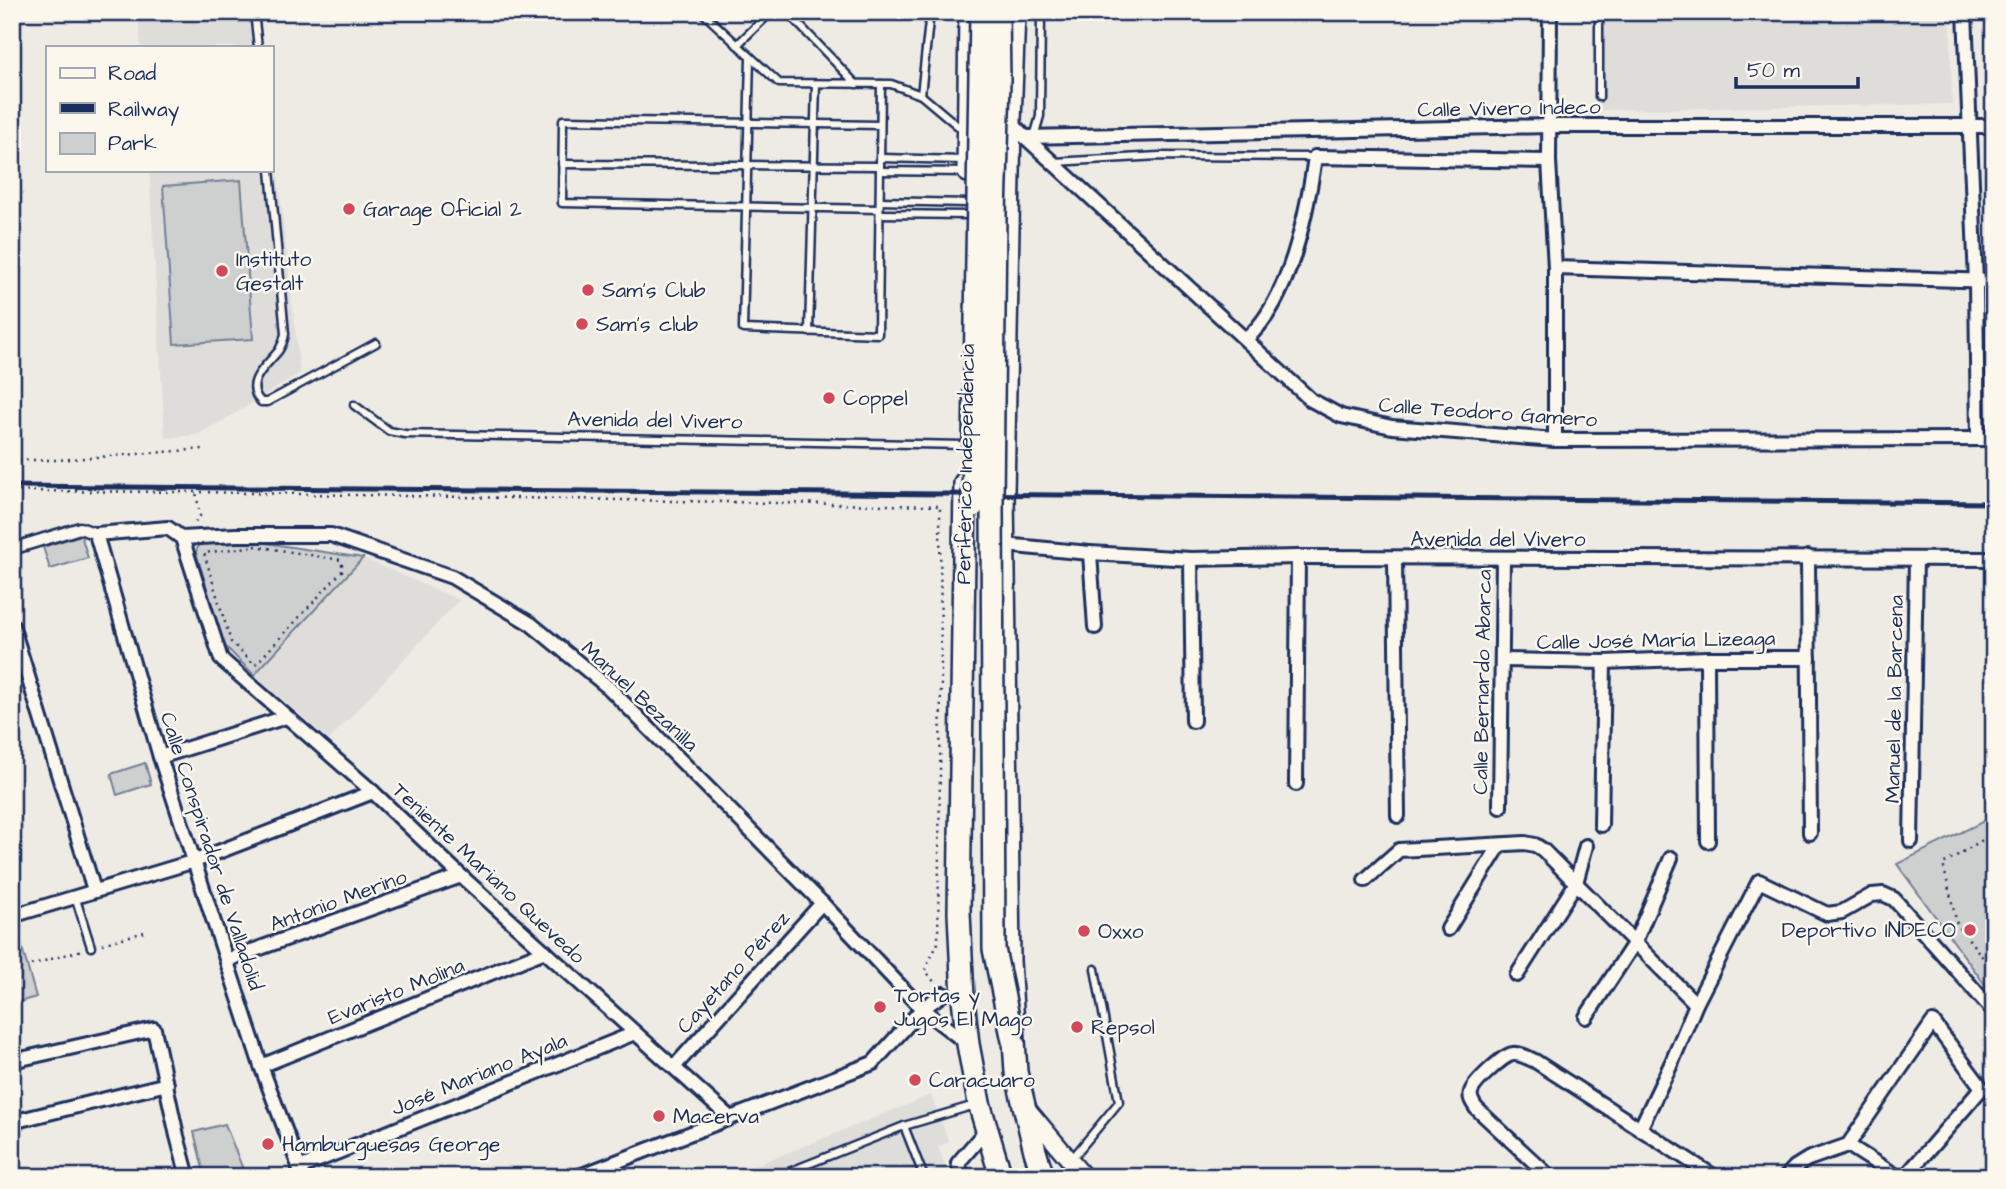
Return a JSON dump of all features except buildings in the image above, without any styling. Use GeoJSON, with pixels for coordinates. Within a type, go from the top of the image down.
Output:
{"type":"FeatureCollection","features":[{"type":"Feature","properties":{"kind":"highway","name":"Periférico Independencia"},"geometry":{"type":"LineString","coordinates":[[970,12],[964,445],[984,487],[1004,545],[1009,961],[1013,1041]]}},
{"type":"Feature","properties":{"kind":"highway"},"geometry":{"type":"LineString","coordinates":[[981,12],[984,487],[994,949],[1023,1105],[1044,1177]]}},
{"type":"Feature","properties":{"kind":"highway"},"geometry":{"type":"LineString","coordinates":[[968,1044],[973,996],[967,915],[995,214],[998,12]]}},
{"type":"Feature","properties":{"kind":"highway","name":"Periférico Independencia"},"geometry":{"type":"LineString","coordinates":[[953,996],[984,487],[1010,121],[1014,12]]}},
{"type":"Feature","properties":{"kind":"highway"},"geometry":{"type":"LineString","coordinates":[[953,996],[968,1044],[979,1104],[1001,1177]]}},
{"type":"Feature","properties":{"kind":"street"},"geometry":{"type":"LineString","coordinates":[[1550,12],[1549,161],[1555,268],[1555,440]]}},
{"type":"Feature","properties":{"kind":"street"},"geometry":{"type":"LineString","coordinates":[[1965,12],[1976,282],[1978,439]]}},
{"type":"Feature","properties":{"kind":"street","name":"Calle Teodoro Gamero"},"geometry":{"type":"LineString","coordinates":[[1010,121],[1311,400],[1341,416],[1392,427],[1555,440],[1994,439]]}},
{"type":"Feature","properties":{"kind":"street","name":"Calle Vivero Indeco"},"geometry":{"type":"LineString","coordinates":[[1030,137],[1551,126],[1994,126]]}},
{"type":"Feature","properties":{"kind":"street"},"geometry":{"type":"LineString","coordinates":[[1246,339],[1257,329],[1290,270],[1315,157],[1549,161]]}},
{"type":"Feature","properties":{"kind":"street"},"geometry":{"type":"LineString","coordinates":[[1555,268],[1994,281]]}},
{"type":"Feature","properties":{"kind":"street","name":"Manuel Bezanilla"},"geometry":{"type":"LineString","coordinates":[[14,549],[80,527],[96,534],[168,528],[183,538],[331,535],[452,577],[531,624],[609,688],[822,902],[922,1009],[968,1044]]}},
{"type":"Feature","properties":{"kind":"street","name":"Calle Conspirador de Valladolid"},"geometry":{"type":"LineString","coordinates":[[96,534],[160,757],[261,1066],[301,1172]]}},
{"type":"Feature","properties":{"kind":"street","name":"Teniente Mariano Quevedo"},"geometry":{"type":"LineString","coordinates":[[183,538],[220,659],[373,792],[461,876],[729,1117]]}},
{"type":"Feature","properties":{"kind":"street","name":"Avenida del Vivero"},"geometry":{"type":"LineString","coordinates":[[1004,545],[1090,554],[1191,559],[1994,559]]}},
{"type":"Feature","properties":{"kind":"street"},"geometry":{"type":"LineString","coordinates":[[1090,554],[1096,627]]}},
{"type":"Feature","properties":{"kind":"street"},"geometry":{"type":"LineString","coordinates":[[1296,784],[1298,557]]}},
{"type":"Feature","properties":{"kind":"street"},"geometry":{"type":"LineString","coordinates":[[1808,557],[1810,833]]}},
{"type":"Feature","properties":{"kind":"street"},"geometry":{"type":"LineString","coordinates":[[1395,558],[1398,816]]}},
{"type":"Feature","properties":{"kind":"street","name":"Calle Bernardo Abarca"},"geometry":{"type":"LineString","coordinates":[[1500,807],[1503,558]]}},
{"type":"Feature","properties":{"kind":"street"},"geometry":{"type":"LineString","coordinates":[[1191,559],[1193,721]]}},
{"type":"Feature","properties":{"kind":"street","name":"Manuel de la Barcena"},"geometry":{"type":"LineString","coordinates":[[1911,841],[1916,559]]}},
{"type":"Feature","properties":{"kind":"street"},"geometry":{"type":"LineString","coordinates":[[12,625],[94,890]]}},
{"type":"Feature","properties":{"kind":"street"},"geometry":{"type":"LineString","coordinates":[[1707,658],[1708,841]]}},
{"type":"Feature","properties":{"kind":"street","name":"Calle José María Lizeaga"},"geometry":{"type":"LineString","coordinates":[[1503,660],[1604,662],[1809,658]]}},
{"type":"Feature","properties":{"kind":"street"},"geometry":{"type":"LineString","coordinates":[[1601,825],[1604,662]]}},
{"type":"Feature","properties":{"kind":"street"},"geometry":{"type":"LineString","coordinates":[[160,757],[286,717]]}},
{"type":"Feature","properties":{"kind":"street"},"geometry":{"type":"LineString","coordinates":[[12,916],[195,861],[373,792]]}},
{"type":"Feature","properties":{"kind":"street"},"geometry":{"type":"LineString","coordinates":[[1364,880],[1399,850],[1525,843],[1535,845],[1696,1004]]}},
{"type":"Feature","properties":{"kind":"street"},"geometry":{"type":"LineString","coordinates":[[1448,929],[1500,845]]}},
{"type":"Feature","properties":{"kind":"street"},"geometry":{"type":"LineString","coordinates":[[1517,975],[1576,883],[1586,846]]}},
{"type":"Feature","properties":{"kind":"street"},"geometry":{"type":"LineString","coordinates":[[1586,1017],[1635,942],[1671,858]]}},
{"type":"Feature","properties":{"kind":"street","name":"Antonio Merino"},"geometry":{"type":"LineString","coordinates":[[227,960],[461,876]]}},
{"type":"Feature","properties":{"kind":"street"},"geometry":{"type":"LineString","coordinates":[[1640,1129],[1696,1004],[1759,881],[1827,914],[1842,912],[1872,895],[1883,894],[1894,900],[1994,1012]]}},
{"type":"Feature","properties":{"kind":"street","name":"Cayetano Pérez"},"geometry":{"type":"LineString","coordinates":[[674,1067],[822,902]]}},
{"type":"Feature","properties":{"kind":"street","name":"Evaristo Molina"},"geometry":{"type":"LineString","coordinates":[[261,1066],[545,951]]}},
{"type":"Feature","properties":{"kind":"street"},"geometry":{"type":"LineString","coordinates":[[577,1177],[873,1063],[922,1009],[953,996]]}},
{"type":"Feature","properties":{"kind":"street"},"geometry":{"type":"LineString","coordinates":[[1786,1177],[1808,1159],[1847,1145],[1933,1022],[1982,1088],[1905,1177]]}},
{"type":"Feature","properties":{"kind":"street"},"geometry":{"type":"LineString","coordinates":[[12,1061],[154,1029],[188,1177]]}},
{"type":"Feature","properties":{"kind":"street","name":"José Mariano Ayala"},"geometry":{"type":"LineString","coordinates":[[301,1172],[635,1032]]}},
{"type":"Feature","properties":{"kind":"street"},"geometry":{"type":"LineString","coordinates":[[1550,1177],[1476,1108],[1471,1100],[1471,1090],[1500,1059],[1512,1054],[1535,1061],[1715,1177]]}},
{"type":"Feature","properties":{"kind":"street"},"geometry":{"type":"LineString","coordinates":[[12,1122],[167,1084]]}},
{"type":"Feature","properties":{"kind":"street"},"geometry":{"type":"LineString","coordinates":[[1023,1105],[1084,1177]]}},
{"type":"Feature","properties":{"kind":"street"},"geometry":{"type":"LineString","coordinates":[[963,1177],[958,1163],[987,1129]]}},
{"type":"Feature","properties":{"kind":"street"},"geometry":{"type":"LineString","coordinates":[[1847,1145],[1898,1177]]}},
{"type":"Feature","properties":{"kind":"lane"},"geometry":{"type":"LineString","coordinates":[[254,12],[258,46]]}},
{"type":"Feature","properties":{"kind":"lane"},"geometry":{"type":"LineString","coordinates":[[737,46],[771,12]]}},
{"type":"Feature","properties":{"kind":"lane"},"geometry":{"type":"LineString","coordinates":[[787,12],[856,84]]}},
{"type":"Feature","properties":{"kind":"lane"},"geometry":{"type":"LineString","coordinates":[[921,95],[930,12]]}},
{"type":"Feature","properties":{"kind":"lane"},"geometry":{"type":"LineString","coordinates":[[1030,137],[1040,116],[1041,12]]}},
{"type":"Feature","properties":{"kind":"lane"},"geometry":{"type":"LineString","coordinates":[[1599,12],[1599,97]]}},
{"type":"Feature","properties":{"kind":"lane"},"geometry":{"type":"LineString","coordinates":[[703,13],[779,83],[891,85],[921,95],[968,135]]}},
{"type":"Feature","properties":{"kind":"lane"},"geometry":{"type":"LineString","coordinates":[[750,58],[743,330],[878,334],[881,84]]}},
{"type":"Feature","properties":{"kind":"lane"},"geometry":{"type":"LineString","coordinates":[[809,332],[816,84]]}},
{"type":"Feature","properties":{"kind":"lane"},"geometry":{"type":"LineString","coordinates":[[880,125],[563,120],[562,203],[968,209]]}},
{"type":"Feature","properties":{"kind":"lane"},"geometry":{"type":"LineString","coordinates":[[1052,162],[1159,156],[1315,157]]}},
{"type":"Feature","properties":{"kind":"lane"},"geometry":{"type":"LineString","coordinates":[[562,164],[968,166]]}},
{"type":"Feature","properties":{"kind":"lane"},"geometry":{"type":"LineString","coordinates":[[880,165],[968,166]]}},
{"type":"Feature","properties":{"kind":"lane"},"geometry":{"type":"LineString","coordinates":[[270,172],[285,334],[281,348],[259,372],[254,390],[256,396],[261,402],[267,402],[376,343]]}},
{"type":"Feature","properties":{"kind":"lane"},"geometry":{"type":"LineString","coordinates":[[879,208],[968,209]]}},
{"type":"Feature","properties":{"kind":"lane","name":"Avenida del Vivero"},"geometry":{"type":"LineString","coordinates":[[354,405],[389,431],[405,434],[964,445]]}},
{"type":"Feature","properties":{"kind":"lane"},"geometry":{"type":"LineString","coordinates":[[75,896],[91,947]]}},
{"type":"Feature","properties":{"kind":"lane"},"geometry":{"type":"LineString","coordinates":[[1070,1161],[1119,1102],[1095,969]]}},
{"type":"Feature","properties":{"kind":"lane"},"geometry":{"type":"LineString","coordinates":[[776,1177],[904,1126],[979,1104]]}},
{"type":"Feature","properties":{"kind":"lane"},"geometry":{"type":"LineString","coordinates":[[904,1126],[924,1177]]}},
{"type":"Feature","properties":{"kind":"path"},"geometry":{"type":"LineString","coordinates":[[12,460],[57,460],[204,449]]}},
{"type":"Feature","properties":{"kind":"path"},"geometry":{"type":"LineString","coordinates":[[12,491],[940,506],[942,684],[938,943],[925,970],[953,996]]}},
{"type":"Feature","properties":{"kind":"path"},"geometry":{"type":"LineString","coordinates":[[183,538],[200,516],[196,492]]}},
{"type":"Feature","properties":{"kind":"path"},"geometry":{"type":"LineString","coordinates":[[254,546],[341,560],[343,570],[255,665],[231,642],[204,553],[209,552],[254,546]]}},
{"type":"Feature","properties":{"kind":"path"},"geometry":{"type":"LineString","coordinates":[[1994,833],[1943,864],[1957,924],[1994,972]]}},
{"type":"Feature","properties":{"kind":"shaded area"},"geometry":{"type":"Polygon","coordinates":[[[138,12],[260,12],[264,46],[141,46],[138,12]]]}},
{"type":"Feature","properties":{"kind":"shaded area"},"geometry":{"type":"Polygon","coordinates":[[[1599,12],[1950,12],[1952,104],[1601,110],[1599,12]]]}},
{"type":"Feature","properties":{"kind":"shaded area","name":"Instituto Gestalt"},"geometry":{"type":"Polygon","coordinates":[[[273,132],[300,373],[197,435],[165,438],[149,172],[273,172],[273,132]]]}},
{"type":"Feature","properties":{"kind":"shaded area"},"geometry":{"type":"Polygon","coordinates":[[[363,558],[459,600],[329,740],[254,675],[363,558]]]}},
{"type":"Feature","properties":{"kind":"shaded area"},"geometry":{"type":"Polygon","coordinates":[[[931,1095],[949,1142],[938,1147],[950,1177],[727,1177],[931,1095]]]}},
{"type":"Feature","properties":{"kind":"green space"},"geometry":{"type":"Polygon","coordinates":[[[241,180],[253,339],[174,344],[163,186],[241,180]]]}},
{"type":"Feature","properties":{"kind":"green space"},"geometry":{"type":"Polygon","coordinates":[[[81,535],[88,558],[50,569],[43,547],[81,535]]]}},
{"type":"Feature","properties":{"kind":"green space"},"geometry":{"type":"Polygon","coordinates":[[[259,542],[363,558],[254,675],[224,645],[196,552],[199,544],[259,542]]]}},
{"type":"Feature","properties":{"kind":"green space"},"geometry":{"type":"Polygon","coordinates":[[[145,763],[151,784],[117,795],[111,774],[145,763]]]}},
{"type":"Feature","properties":{"kind":"green space","name":"Deportivo INDECO"},"geometry":{"type":"Polygon","coordinates":[[[1994,816],[1994,997],[1897,864],[1994,816]]]}},
{"type":"Feature","properties":{"kind":"green space"},"geometry":{"type":"Polygon","coordinates":[[[17,930],[36,997],[12,1004],[12,931],[17,930]]]}},
{"type":"Feature","properties":{"kind":"green space"},"geometry":{"type":"Polygon","coordinates":[[[225,1124],[246,1177],[205,1177],[194,1132],[225,1124]]]}},
{"type":"Feature","properties":{"kind":"railway"},"geometry":{"type":"LineString","coordinates":[[12,486],[1994,503]]}},
{"type":"Feature","properties":{"kind":"place","name":"Garage Oficial 2"},"geometry":{"type":"Point","coordinates":[349,209]}},
{"type":"Feature","properties":{"kind":"place","name":"Instituto Gestalt"},"geometry":{"type":"Point","coordinates":[222,271]}},
{"type":"Feature","properties":{"kind":"place","name":"Sam's Club"},"geometry":{"type":"Point","coordinates":[588,290]}},
{"type":"Feature","properties":{"kind":"place","name":"Sam's club"},"geometry":{"type":"Point","coordinates":[582,324]}},
{"type":"Feature","properties":{"kind":"place","name":"Coppel"},"geometry":{"type":"Point","coordinates":[829,398]}},
{"type":"Feature","properties":{"kind":"place","name":"Deportivo INDECO"},"geometry":{"type":"Point","coordinates":[1970,930]}},
{"type":"Feature","properties":{"kind":"place","name":"Oxxo"},"geometry":{"type":"Point","coordinates":[1084,931]}},
{"type":"Feature","properties":{"kind":"place","name":"Tortas y Jugos El Mago"},"geometry":{"type":"Point","coordinates":[880,1007]}},
{"type":"Feature","properties":{"kind":"place","name":"Repsol"},"geometry":{"type":"Point","coordinates":[1077,1027]}},
{"type":"Feature","properties":{"kind":"place","name":"Caracuaro"},"geometry":{"type":"Point","coordinates":[915,1080]}},
{"type":"Feature","properties":{"kind":"place","name":"Macerva"},"geometry":{"type":"Point","coordinates":[659,1116]}},
{"type":"Feature","properties":{"kind":"place","name":"Hamburguesas George"},"geometry":{"type":"Point","coordinates":[268,1144]}}]}
